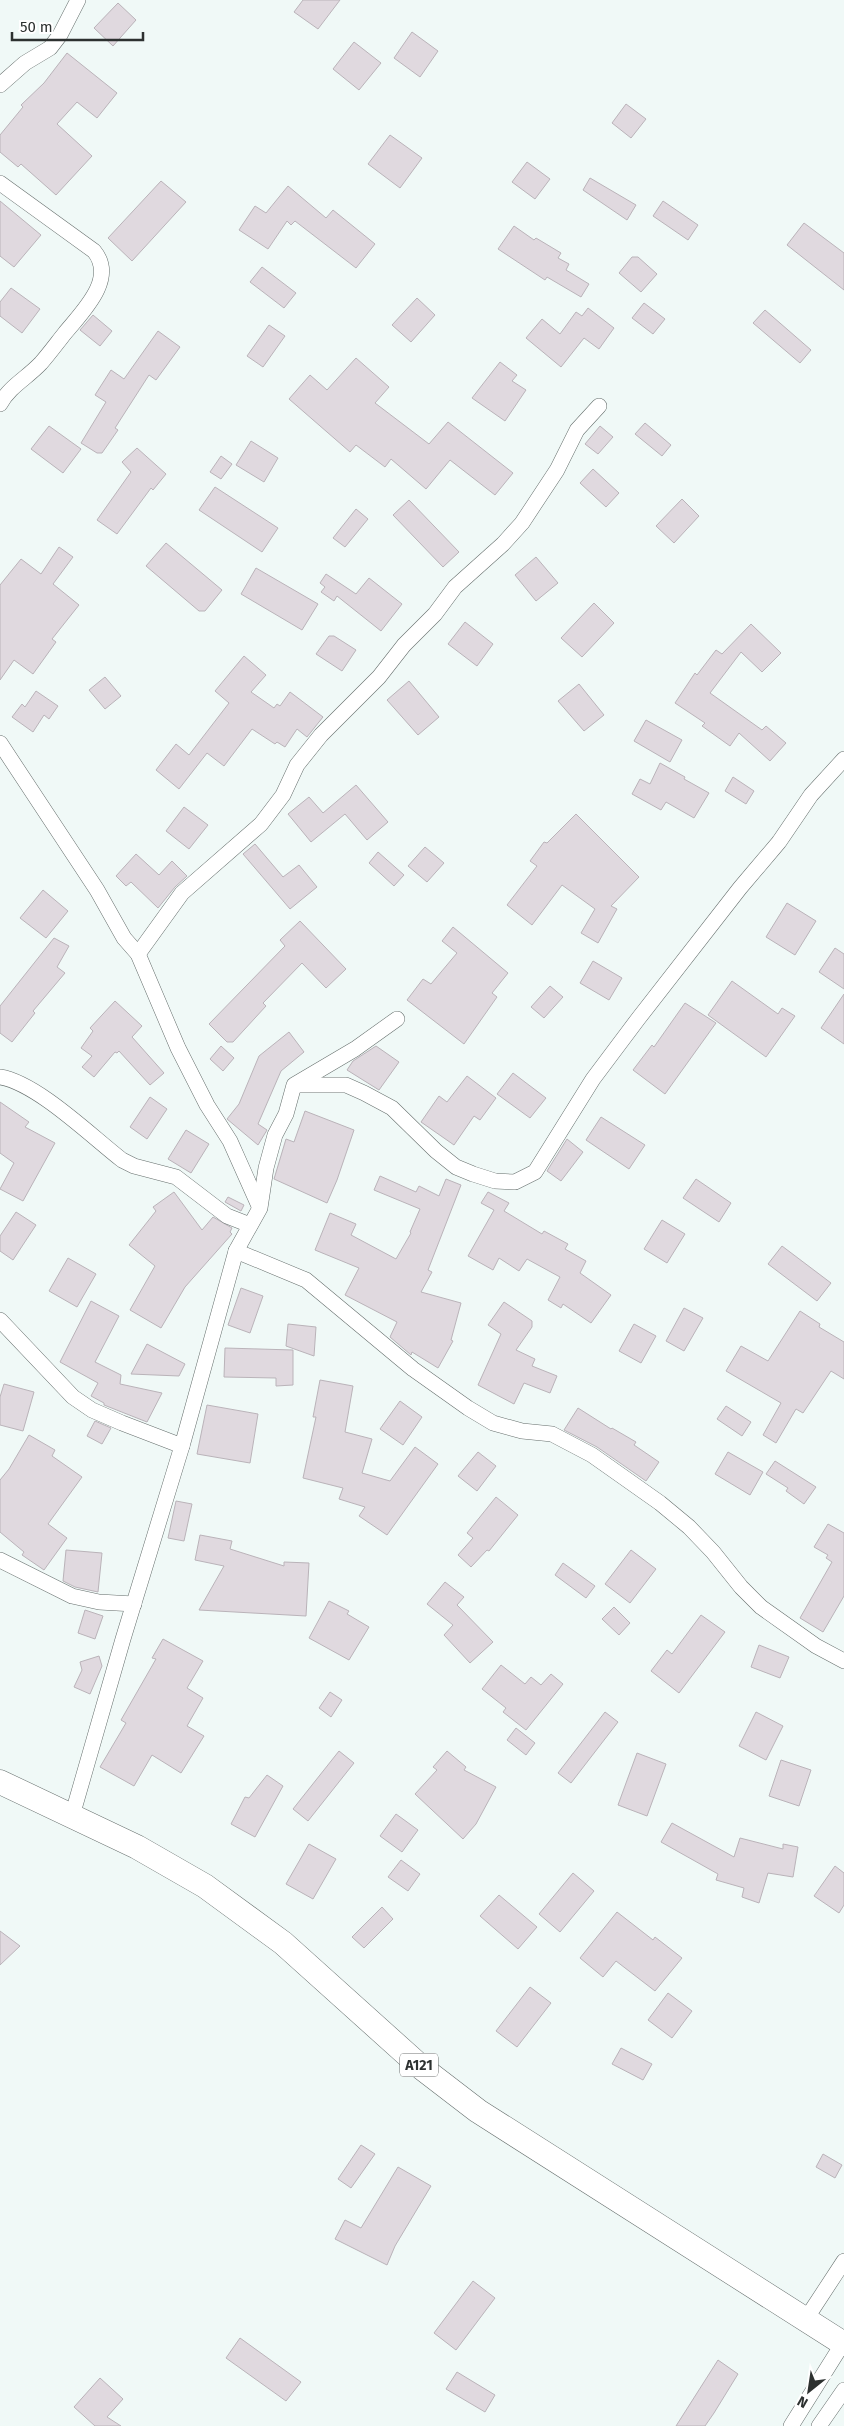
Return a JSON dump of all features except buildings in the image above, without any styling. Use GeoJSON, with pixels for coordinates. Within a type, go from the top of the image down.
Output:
{"type":"FeatureCollection","features":[{"type":"Feature","properties":{"kind":"main road","name":"A121"},"geometry":{"type":"LineString","coordinates":[[0,1782],[137,1847],[205,1886],[283,1943],[407,2055],[478,2111],[612,2199],[806,2318],[844,2344]]}},
{"type":"Feature","properties":{"kind":"street"},"geometry":{"type":"LineString","coordinates":[[0,85],[25,63],[50,48],[60,36],[78,0]]}},
{"type":"Feature","properties":{"kind":"street"},"geometry":{"type":"LineString","coordinates":[[0,183],[85,244],[99,258],[101,267],[97,291],[91,303],[41,363],[14,385],[0,404]]}},
{"type":"Feature","properties":{"kind":"street"},"geometry":{"type":"LineString","coordinates":[[138,954],[182,893],[261,824],[283,795],[297,765],[320,735],[379,677],[404,645],[434,614],[455,587],[503,544],[522,523],[553,477],[577,430],[599,406]]}},
{"type":"Feature","properties":{"kind":"street"},"geometry":{"type":"LineString","coordinates":[[0,743],[97,890],[124,938],[138,954],[178,1048],[207,1105],[230,1141],[260,1208]]}},
{"type":"Feature","properties":{"kind":"street"},"geometry":{"type":"LineString","coordinates":[[294,1085],[346,1085],[364,1093],[392,1108],[436,1151],[456,1167],[473,1174],[495,1181],[515,1182],[535,1172],[593,1079],[626,1034],[740,888],[779,842],[811,795],[844,759]]}},
{"type":"Feature","properties":{"kind":"street"},"geometry":{"type":"LineString","coordinates":[[72,1816],[182,1446],[236,1251],[260,1208],[266,1168],[275,1135],[286,1114],[294,1085],[355,1048],[397,1019]]}},
{"type":"Feature","properties":{"kind":"street"},"geometry":{"type":"LineString","coordinates":[[0,1077],[20,1083],[39,1094],[122,1160],[134,1166],[176,1177],[227,1216],[250,1225]]}},
{"type":"Feature","properties":{"kind":"street"},"geometry":{"type":"LineString","coordinates":[[236,1251],[306,1280],[414,1369],[468,1408],[493,1423],[522,1431],[552,1434],[592,1455],[660,1502],[688,1527],[762,1607],[816,1646],[844,1661]]}},
{"type":"Feature","properties":{"kind":"street"},"geometry":{"type":"LineString","coordinates":[[0,1320],[73,1398],[92,1410],[122,1424],[182,1446]]}},
{"type":"Feature","properties":{"kind":"street"},"geometry":{"type":"LineString","coordinates":[[0,1560],[72,1596],[99,1602],[134,1604]]}},
{"type":"Feature","properties":{"kind":"street"},"geometry":{"type":"LineString","coordinates":[[806,2318],[844,2260]]}},
{"type":"Feature","properties":{"kind":"street"},"geometry":{"type":"LineString","coordinates":[[791,2426],[844,2344]]}},
{"type":"Feature","properties":{"kind":"street"},"geometry":{"type":"LineString","coordinates":[[819,2426],[844,2390]]}}]}
